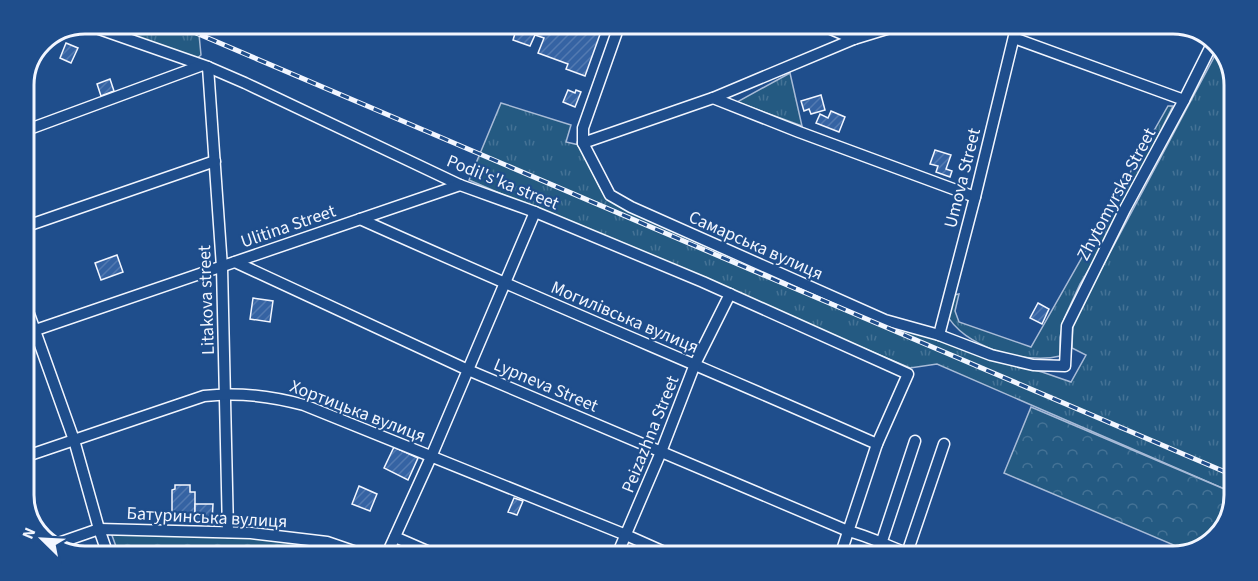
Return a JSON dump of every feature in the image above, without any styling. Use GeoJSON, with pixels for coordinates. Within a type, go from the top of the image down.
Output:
{"type":"FeatureCollection","features":[{"type":"Feature","properties":{"kind":"street","name":"Podil's'ka street"},"geometry":{"type":"LineString","coordinates":[[113,34],[255,87],[460,185],[535,212],[729,294],[908,374],[877,444]]}},
{"type":"Feature","properties":{"kind":"street"},"geometry":{"type":"LineString","coordinates":[[616,34],[588,110],[583,128],[583,143],[713,98],[869,34]]}},
{"type":"Feature","properties":{"kind":"street"},"geometry":{"type":"LineString","coordinates":[[842,34],[854,39]]}},
{"type":"Feature","properties":{"kind":"street","name":"Umova Street"},"geometry":{"type":"LineString","coordinates":[[939,335],[1015,34]]}},
{"type":"Feature","properties":{"kind":"street"},"geometry":{"type":"LineString","coordinates":[[1018,34],[1184,100]]}},
{"type":"Feature","properties":{"kind":"street","name":"Zhytomyrska Street"},"geometry":{"type":"LineString","coordinates":[[1065,366],[1067,326],[1125,209],[1209,50]]}},
{"type":"Feature","properties":{"kind":"street"},"geometry":{"type":"LineString","coordinates":[[35,127],[204,67]]}},
{"type":"Feature","properties":{"kind":"street","name":"Litakova street"},"geometry":{"type":"LineString","coordinates":[[204,67],[215,161],[222,267],[228,532]]}},
{"type":"Feature","properties":{"kind":"street"},"geometry":{"type":"LineString","coordinates":[[713,98],[975,197]]}},
{"type":"Feature","properties":{"kind":"street","name":"Самарська вулиця"},"geometry":{"type":"LineString","coordinates":[[583,143],[610,195],[631,207],[885,320],[1033,365],[1065,366]]}},
{"type":"Feature","properties":{"kind":"street"},"geometry":{"type":"LineString","coordinates":[[35,223],[215,161]]}},
{"type":"Feature","properties":{"kind":"street","name":"Ulitina Street"},"geometry":{"type":"LineString","coordinates":[[35,330],[460,185]]}},
{"type":"Feature","properties":{"kind":"street"},"geometry":{"type":"LineString","coordinates":[[390,546],[431,457],[535,212]]}},
{"type":"Feature","properties":{"kind":"street","name":"Могилівська вулиця"},"geometry":{"type":"LineString","coordinates":[[360,219],[877,444]]}},
{"type":"Feature","properties":{"kind":"street","name":"Lypneva Street"},"geometry":{"type":"LineString","coordinates":[[235,262],[468,370],[848,531],[867,535],[886,546]]}},
{"type":"Feature","properties":{"kind":"street","name":"Peizazhna Street"},"geometry":{"type":"LineString","coordinates":[[621,546],[695,364],[729,294]]}},
{"type":"Feature","properties":{"kind":"street"},"geometry":{"type":"LineString","coordinates":[[35,344],[74,440],[105,546]]}},
{"type":"Feature","properties":{"kind":"street","name":"Хортицька вулиця"},"geometry":{"type":"LineString","coordinates":[[35,453],[204,396],[225,393],[281,398],[651,546]]}},
{"type":"Feature","properties":{"kind":"street"},"geometry":{"type":"LineString","coordinates":[[881,544],[915,441]]}},
{"type":"Feature","properties":{"kind":"street"},"geometry":{"type":"LineString","coordinates":[[843,546],[877,444]]}},
{"type":"Feature","properties":{"kind":"street"},"geometry":{"type":"LineString","coordinates":[[910,546],[944,444]]}},
{"type":"Feature","properties":{"kind":"street","name":"Батуринська вулиця"},"geometry":{"type":"LineString","coordinates":[[72,538],[99,529],[228,532],[327,542],[338,546]]}},
{"type":"Feature","properties":{"kind":"street"},"geometry":{"type":"LineString","coordinates":[[394,537],[415,546]]}},
{"type":"Feature","properties":{"kind":"green space"},"geometry":{"type":"Polygon","coordinates":[[[120,34],[199,34],[201,55],[194,61],[120,34]]]}},
{"type":"Feature","properties":{"kind":"green space"},"geometry":{"type":"Polygon","coordinates":[[[1215,56],[1221,69],[1223,82],[1224,489],[937,364],[910,368],[469,180],[501,103],[571,125],[566,142],[579,145],[600,188],[924,335],[989,359],[1071,382],[1086,355],[1072,348],[1073,322],[1215,56]]]}},
{"type":"Feature","properties":{"kind":"green space"},"geometry":{"type":"Polygon","coordinates":[[[790,73],[802,126],[737,102],[790,73]]]}},
{"type":"Feature","properties":{"kind":"green space"},"geometry":{"type":"Polygon","coordinates":[[[1168,106],[1173,106],[1125,199],[1109,236],[1080,284],[1064,319],[1060,337],[1060,356],[1030,358],[996,351],[980,344],[954,325],[946,313],[954,295],[959,294],[955,311],[959,322],[1031,347],[1168,106]]]}},
{"type":"Feature","properties":{"kind":"green space"},"geometry":{"type":"Polygon","coordinates":[[[1031,407],[1224,489],[1223,505],[1215,524],[1201,538],[1186,545],[1175,546],[1004,473],[1031,407]]]}},
{"type":"Feature","properties":{"kind":"green space"},"geometry":{"type":"Polygon","coordinates":[[[109,527],[332,546],[116,546],[109,527]]]}},
{"type":"Feature","properties":{"kind":"building"},"geometry":{"type":"Polygon","coordinates":[[[515,34],[600,34],[585,76],[566,69],[568,64],[538,53],[544,38],[535,35],[530,46],[513,40],[515,34]]]}},
{"type":"Feature","properties":{"kind":"building"},"geometry":{"type":"Polygon","coordinates":[[[66,43],[78,48],[71,63],[60,58],[66,43]]]}},
{"type":"Feature","properties":{"kind":"building"},"geometry":{"type":"Polygon","coordinates":[[[110,79],[114,91],[101,96],[97,84],[110,79]]]}},
{"type":"Feature","properties":{"kind":"building"},"geometry":{"type":"Polygon","coordinates":[[[568,90],[575,93],[576,90],[581,92],[575,107],[563,102],[568,90]]]}},
{"type":"Feature","properties":{"kind":"building"},"geometry":{"type":"Polygon","coordinates":[[[821,95],[825,110],[811,114],[809,109],[804,111],[801,101],[821,95]]]}},
{"type":"Feature","properties":{"kind":"building"},"geometry":{"type":"Polygon","coordinates":[[[831,111],[845,117],[839,132],[816,123],[820,114],[828,118],[831,111]]]}},
{"type":"Feature","properties":{"kind":"building"},"geometry":{"type":"Polygon","coordinates":[[[935,150],[951,155],[946,169],[952,171],[950,177],[936,172],[938,166],[930,164],[935,150]]]}},
{"type":"Feature","properties":{"kind":"building"},"geometry":{"type":"Polygon","coordinates":[[[117,255],[123,272],[101,280],[95,263],[117,255]]]}},
{"type":"Feature","properties":{"kind":"building"},"geometry":{"type":"Polygon","coordinates":[[[253,298],[273,301],[270,322],[250,319],[253,298]]]}},
{"type":"Feature","properties":{"kind":"building"},"geometry":{"type":"Polygon","coordinates":[[[1038,303],[1049,309],[1042,324],[1030,318],[1038,303]]]}},
{"type":"Feature","properties":{"kind":"building"},"geometry":{"type":"Polygon","coordinates":[[[394,447],[418,458],[408,480],[384,468],[394,447]]]}},
{"type":"Feature","properties":{"kind":"building"},"geometry":{"type":"Polygon","coordinates":[[[175,485],[190,485],[190,492],[195,492],[195,521],[172,521],[172,490],[175,489],[175,485]]]}},
{"type":"Feature","properties":{"kind":"building"},"geometry":{"type":"Polygon","coordinates":[[[359,486],[377,494],[370,511],[352,504],[359,486]]]}},
{"type":"Feature","properties":{"kind":"building"},"geometry":{"type":"Polygon","coordinates":[[[514,498],[523,501],[517,515],[508,512],[514,498]]]}},
{"type":"Feature","properties":{"kind":"building"},"geometry":{"type":"Polygon","coordinates":[[[195,504],[213,504],[212,522],[195,521],[195,504]]]}},
{"type":"Feature","properties":{"kind":"railway"},"geometry":{"type":"LineString","coordinates":[[198,34],[1224,471]]}}]}
